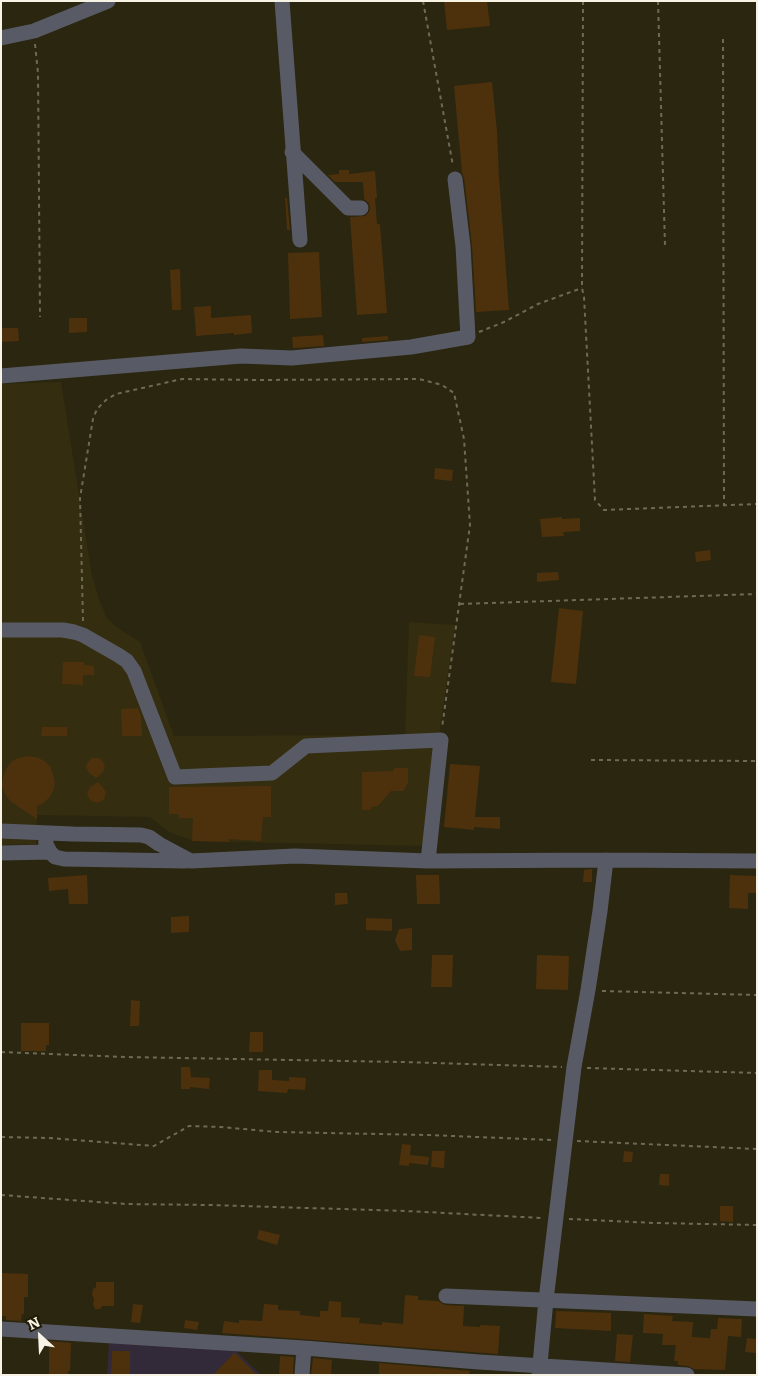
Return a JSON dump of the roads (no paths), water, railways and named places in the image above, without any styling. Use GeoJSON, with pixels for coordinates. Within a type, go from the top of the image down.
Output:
{"type":"FeatureCollection","features":[{"type":"Feature","properties":{"kind":"street"},"geometry":{"type":"LineString","coordinates":[[1,38],[34,31],[108,1]]}},
{"type":"Feature","properties":{"kind":"street"},"geometry":{"type":"LineString","coordinates":[[282,1],[300,240]]}},
{"type":"Feature","properties":{"kind":"street"},"geometry":{"type":"LineString","coordinates":[[292,152],[348,208],[361,208]]}},
{"type":"Feature","properties":{"kind":"street"},"geometry":{"type":"LineString","coordinates":[[1,376],[241,356],[301,357],[412,347],[468,337],[463,246],[455,179]]}},
{"type":"Feature","properties":{"kind":"street"},"geometry":{"type":"LineString","coordinates":[[1,630],[63,630],[83,635],[118,655],[134,671],[175,777],[272,773],[306,746],[441,740],[428,861]]}},
{"type":"Feature","properties":{"kind":"street"},"geometry":{"type":"LineString","coordinates":[[1,831],[141,835],[149,837],[191,861]]}},
{"type":"Feature","properties":{"kind":"street"},"geometry":{"type":"LineString","coordinates":[[45,833],[46,844],[50,852],[55,857],[64,859],[191,861],[296,856],[428,861],[757,861]]}},
{"type":"Feature","properties":{"kind":"street"},"geometry":{"type":"LineString","coordinates":[[1,853],[50,852]]}},
{"type":"Feature","properties":{"kind":"street"},"geometry":{"type":"LineString","coordinates":[[539,1370],[574,1067],[588,990],[606,860]]}},
{"type":"Feature","properties":{"kind":"street"},"geometry":{"type":"LineString","coordinates":[[446,1296],[757,1309]]}},
{"type":"Feature","properties":{"kind":"street"},"geometry":{"type":"LineString","coordinates":[[1,1329],[304,1348],[478,1368],[687,1375]]}},
{"type":"Feature","properties":{"kind":"street"},"geometry":{"type":"LineString","coordinates":[[302,1375],[304,1348]]}}]}
